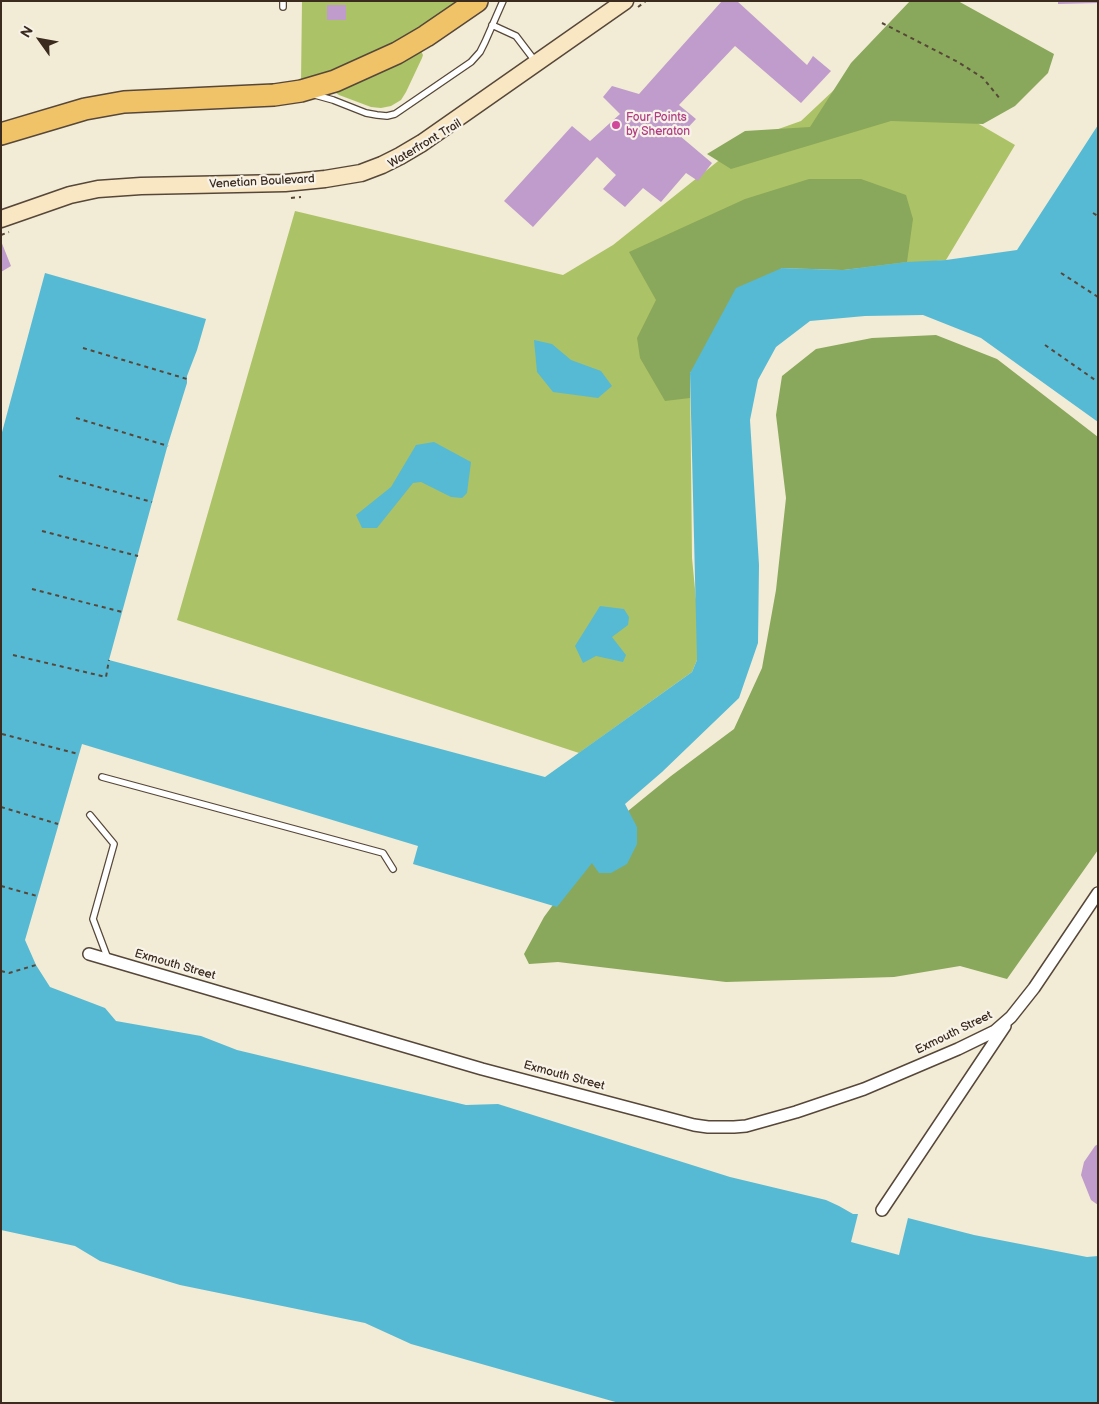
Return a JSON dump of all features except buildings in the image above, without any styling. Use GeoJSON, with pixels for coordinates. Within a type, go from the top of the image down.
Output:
{"type":"FeatureCollection","features":[{"type":"Feature","properties":{"kind":"highway"},"geometry":{"type":"LineString","coordinates":[[12,133],[85,109],[124,102],[274,95],[301,91],[335,81],[397,53],[426,36],[477,1]]}},
{"type":"Feature","properties":{"kind":"street","name":"Venetian Boulevard"},"geometry":{"type":"LineString","coordinates":[[6,225],[70,195],[98,189],[141,186],[285,183],[325,179],[361,172],[382,165],[422,143],[537,63],[631,4]]}},
{"type":"Feature","properties":{"kind":"street","name":"Exmouth Street"},"geometry":{"type":"LineString","coordinates":[[882,1210],[1098,893]]}},
{"type":"Feature","properties":{"kind":"street","name":"Exmouth Street"},"geometry":{"type":"LineString","coordinates":[[89,954],[482,1069],[685,1123],[708,1127],[746,1126],[796,1112],[864,1089],[984,1037],[1003,1025],[1018,1008]]}},
{"type":"Feature","properties":{"kind":"lane"},"geometry":{"type":"LineString","coordinates":[[288,93],[314,95],[366,113],[387,116],[395,114],[471,62],[480,52],[503,1]]}},
{"type":"Feature","properties":{"kind":"lane"},"geometry":{"type":"LineString","coordinates":[[492,25],[516,36],[537,63]]}},
{"type":"Feature","properties":{"kind":"lane"},"geometry":{"type":"LineString","coordinates":[[102,777],[383,853],[393,869]]}},
{"type":"Feature","properties":{"kind":"lane"},"geometry":{"type":"LineString","coordinates":[[90,816],[114,844],[93,919],[108,960]]}},
{"type":"Feature","properties":{"kind":"path"},"geometry":{"type":"LineString","coordinates":[[631,4],[646,1]]}},
{"type":"Feature","properties":{"kind":"path"},"geometry":{"type":"LineString","coordinates":[[882,23],[958,62],[982,78],[1001,100]]}},
{"type":"Feature","properties":{"kind":"path"},"geometry":{"type":"LineString","coordinates":[[288,198],[303,196]]}},
{"type":"Feature","properties":{"kind":"path"},"geometry":{"type":"LineString","coordinates":[[1093,213],[1098,216]]}},
{"type":"Feature","properties":{"kind":"path"},"geometry":{"type":"LineString","coordinates":[[1,235],[6,225]]}},
{"type":"Feature","properties":{"kind":"path"},"geometry":{"type":"LineString","coordinates":[[1061,273],[1098,297]]}},
{"type":"Feature","properties":{"kind":"path"},"geometry":{"type":"LineString","coordinates":[[1045,345],[1098,382]]}},
{"type":"Feature","properties":{"kind":"path"},"geometry":{"type":"LineString","coordinates":[[83,348],[187,379]]}},
{"type":"Feature","properties":{"kind":"path"},"geometry":{"type":"LineString","coordinates":[[76,418],[168,446]]}},
{"type":"Feature","properties":{"kind":"path"},"geometry":{"type":"LineString","coordinates":[[59,476],[152,502]]}},
{"type":"Feature","properties":{"kind":"path"},"geometry":{"type":"LineString","coordinates":[[42,531],[138,556]]}},
{"type":"Feature","properties":{"kind":"path"},"geometry":{"type":"LineString","coordinates":[[32,589],[122,612]]}},
{"type":"Feature","properties":{"kind":"path"},"geometry":{"type":"LineString","coordinates":[[13,654],[106,677],[109,660]]}},
{"type":"Feature","properties":{"kind":"path"},"geometry":{"type":"LineString","coordinates":[[2,734],[78,754]]}},
{"type":"Feature","properties":{"kind":"path"},"geometry":{"type":"LineString","coordinates":[[1,807],[58,824]]}},
{"type":"Feature","properties":{"kind":"path"},"geometry":{"type":"LineString","coordinates":[[1,886],[37,896]]}},
{"type":"Feature","properties":{"kind":"path"},"geometry":{"type":"LineString","coordinates":[[1,971],[9,974],[36,965]]}},
{"type":"Feature","properties":{"kind":"green space"},"geometry":{"type":"Polygon","coordinates":[[[302,1],[464,1],[379,53],[301,83],[302,1]]]}},
{"type":"Feature","properties":{"kind":"green space"},"geometry":{"type":"Polygon","coordinates":[[[910,1],[958,1],[1054,54],[1048,73],[1015,106],[983,124],[891,121],[731,169],[707,154],[745,131],[810,127],[851,63],[910,1]]]}},
{"type":"Feature","properties":{"kind":"green space"},"geometry":{"type":"Polygon","coordinates":[[[421,51],[422,58],[406,92],[401,100],[391,106],[371,107],[336,93],[336,91],[421,51]]]}},
{"type":"Feature","properties":{"kind":"green space"},"geometry":{"type":"Polygon","coordinates":[[[867,59],[1015,145],[946,260],[843,270],[782,268],[690,373],[692,558],[700,641],[697,660],[692,672],[579,753],[177,620],[295,211],[563,275],[613,245],[742,142],[801,121],[867,59]]]}},
{"type":"Feature","properties":{"kind":"green space"},"geometry":{"type":"Polygon","coordinates":[[[809,179],[861,179],[906,195],[913,219],[907,262],[843,270],[782,268],[690,373],[690,398],[665,401],[640,358],[637,338],[656,300],[629,252],[745,199],[809,179]]]}},
{"type":"Feature","properties":{"kind":"green space"},"geometry":{"type":"Polygon","coordinates":[[[936,335],[997,359],[1098,437],[1098,850],[1007,979],[960,966],[894,977],[726,982],[558,962],[529,964],[524,954],[544,917],[612,824],[671,776],[734,729],[762,668],[776,590],[786,498],[776,415],[782,376],[816,349],[872,338],[936,335]]]}},
{"type":"Feature","properties":{"kind":"water"},"geometry":{"type":"Polygon","coordinates":[[[1098,125],[1098,422],[981,338],[923,315],[865,316],[810,321],[776,347],[758,380],[750,420],[759,565],[758,643],[739,698],[662,772],[625,804],[637,827],[637,844],[627,864],[611,873],[599,873],[592,863],[557,907],[413,864],[418,846],[82,744],[25,940],[36,965],[50,987],[105,1008],[116,1021],[201,1036],[237,1050],[466,1105],[498,1104],[730,1177],[826,1200],[853,1214],[858,1214],[851,1242],[899,1255],[908,1218],[974,1235],[1087,1257],[1098,1256],[1098,1403],[619,1403],[411,1344],[365,1323],[180,1285],[100,1261],[75,1246],[1,1230],[1,436],[45,273],[206,319],[187,376],[187,383],[168,444],[109,660],[545,777],[692,672],[697,660],[690,373],[736,288],[782,268],[843,270],[907,262],[946,260],[1017,250],[1098,125]]]}},
{"type":"Feature","properties":{"kind":"water"},"geometry":{"type":"Polygon","coordinates":[[[534,340],[552,344],[571,360],[601,371],[612,386],[598,398],[553,392],[537,372],[534,340]]]}},
{"type":"Feature","properties":{"kind":"water"},"geometry":{"type":"Polygon","coordinates":[[[434,442],[471,462],[467,493],[462,498],[451,497],[421,482],[413,483],[377,528],[362,528],[356,515],[391,487],[416,445],[434,442]]]}},
{"type":"Feature","properties":{"kind":"water"},"geometry":{"type":"Polygon","coordinates":[[[600,606],[624,609],[629,617],[628,625],[612,637],[626,655],[623,662],[596,656],[583,663],[575,646],[600,606]]]}},
{"type":"Feature","properties":{"kind":"place","name":"Four Points by Sheraton"},"geometry":{"type":"Point","coordinates":[616,125]}}]}
